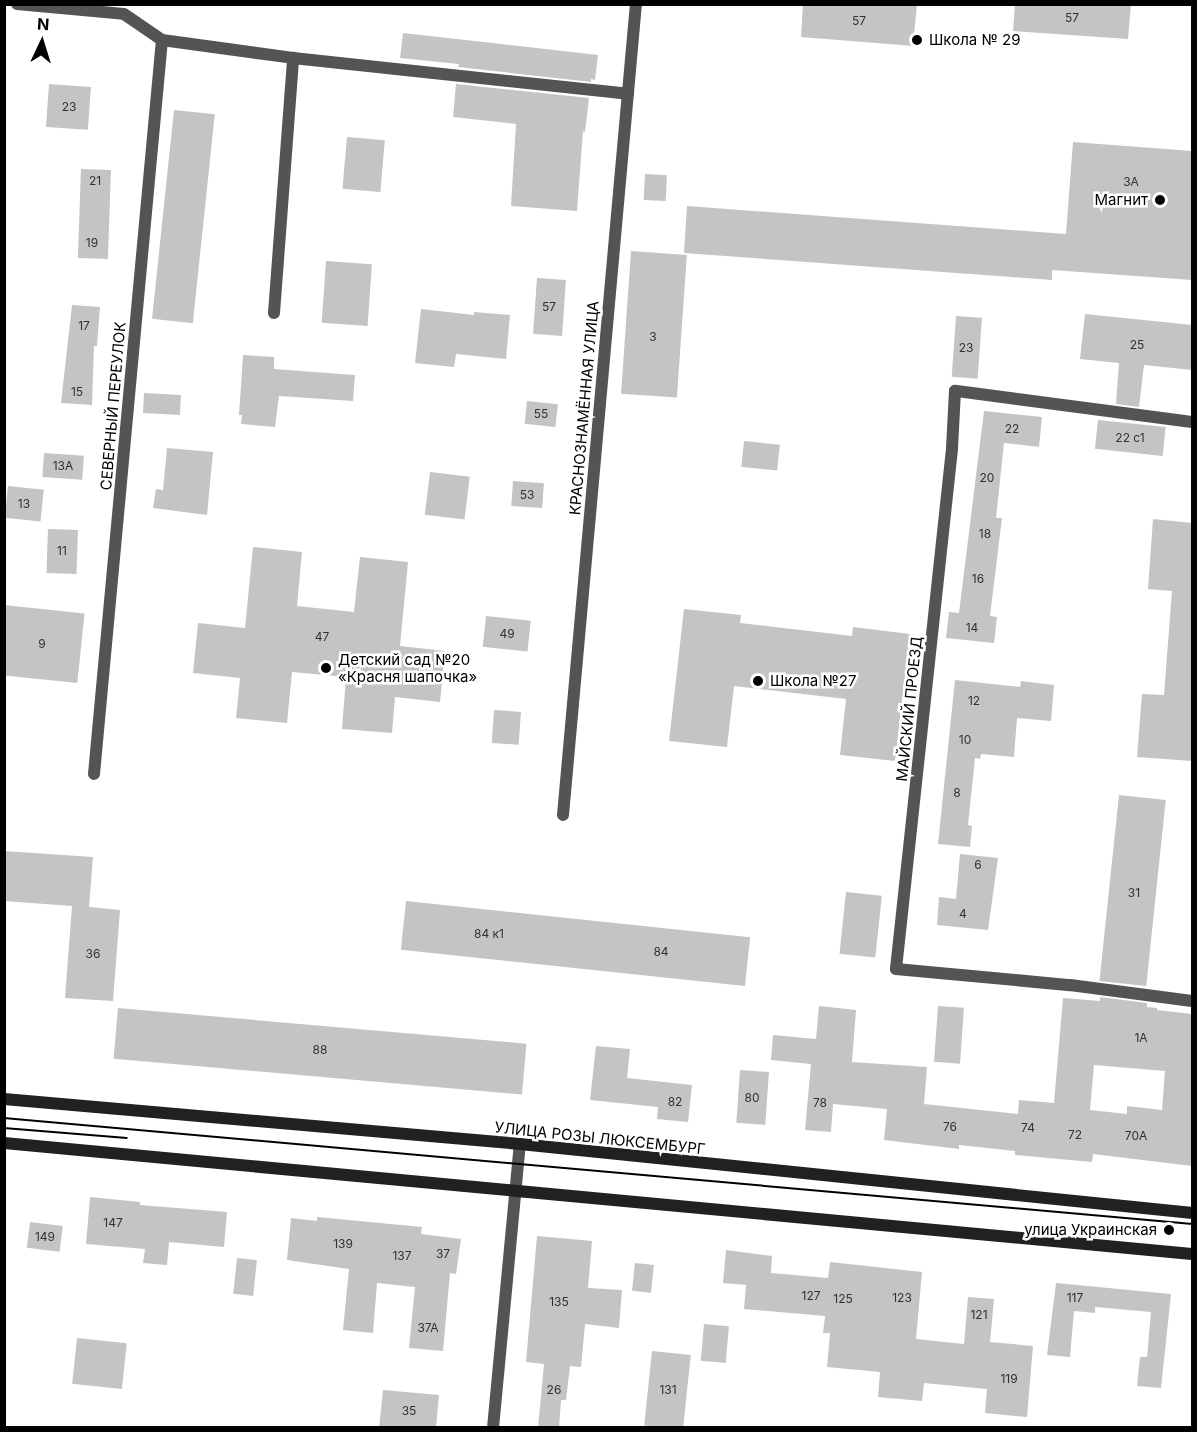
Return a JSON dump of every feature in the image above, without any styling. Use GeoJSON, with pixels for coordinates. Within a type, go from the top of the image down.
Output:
{"type":"FeatureCollection","features":[{"type":"Feature","properties":{"kind":"street"},"geometry":{"type":"LineString","coordinates":[[17,4],[124,14],[162,40],[293,58],[628,94]]}},
{"type":"Feature","properties":{"kind":"street","name":"КРАСНОЗНАМЁННАЯ УЛИЦА"},"geometry":{"type":"LineString","coordinates":[[563,815],[636,4]]}},
{"type":"Feature","properties":{"kind":"street","name":"СЕВЕРНЫЙ ПЕРЕУЛОК"},"geometry":{"type":"LineString","coordinates":[[94,774],[162,40]]}},
{"type":"Feature","properties":{"kind":"street"},"geometry":{"type":"LineString","coordinates":[[274,314],[293,58]]}},
{"type":"Feature","properties":{"kind":"street","name":"МАЙСКИЙ ПРОЕЗД"},"geometry":{"type":"LineString","coordinates":[[1192,422],[956,391],[952,449],[896,969],[1070,985],[1192,1001]]}},
{"type":"Feature","properties":{"kind":"street","name":"УЛИЦА РОЗЫ ЛЮКСЕМБУРГ"},"geometry":{"type":"LineString","coordinates":[[4,1099],[520,1144],[1192,1213]]}},
{"type":"Feature","properties":{"kind":"street"},"geometry":{"type":"LineString","coordinates":[[4,1143],[1192,1254]]}},
{"type":"Feature","properties":{"kind":"street"},"geometry":{"type":"LineString","coordinates":[[493,1428],[520,1144]]}},
{"type":"Feature","properties":{"kind":"building"},"geometry":{"type":"Polygon","coordinates":[[[803,4],[917,4],[913,46],[801,37],[803,4]]]}},
{"type":"Feature","properties":{"kind":"building"},"geometry":{"type":"Polygon","coordinates":[[[1015,4],[1131,4],[1128,39],[1013,31],[1015,4]]]}},
{"type":"Feature","properties":{"kind":"building"},"geometry":{"type":"Polygon","coordinates":[[[403,33],[598,55],[595,80],[591,79],[591,82],[458,67],[459,64],[400,58],[403,33]]]}},
{"type":"Feature","properties":{"kind":"building"},"geometry":{"type":"Polygon","coordinates":[[[49,84],[91,87],[88,130],[46,127],[49,84]]]}},
{"type":"Feature","properties":{"kind":"building"},"geometry":{"type":"Polygon","coordinates":[[[456,84],[589,98],[585,132],[583,131],[577,211],[511,206],[516,124],[453,117],[456,84]]]}},
{"type":"Feature","properties":{"kind":"building"},"geometry":{"type":"Polygon","coordinates":[[[174,110],[215,114],[193,323],[152,319],[174,110]]]}},
{"type":"Feature","properties":{"kind":"building"},"geometry":{"type":"Polygon","coordinates":[[[347,137],[385,140],[380,192],[342,189],[347,137]]]}},
{"type":"Feature","properties":{"kind":"building"},"geometry":{"type":"Polygon","coordinates":[[[1073,142],[1192,151],[1192,280],[1052,270],[1052,280],[684,253],[687,206],[1066,234],[1073,142]]]}},
{"type":"Feature","properties":{"kind":"building"},"geometry":{"type":"Polygon","coordinates":[[[81,169],[111,170],[108,259],[78,258],[81,169]]]}},
{"type":"Feature","properties":{"kind":"building"},"geometry":{"type":"Polygon","coordinates":[[[645,174],[667,175],[666,201],[644,200],[645,174]]]}},
{"type":"Feature","properties":{"kind":"building"},"geometry":{"type":"Polygon","coordinates":[[[631,251],[687,255],[677,398],[621,394],[631,251]]]}},
{"type":"Feature","properties":{"kind":"building"},"geometry":{"type":"Polygon","coordinates":[[[326,261],[372,264],[368,326],[322,323],[326,261]]]}},
{"type":"Feature","properties":{"kind":"building"},"geometry":{"type":"Polygon","coordinates":[[[537,278],[566,280],[562,336],[533,334],[537,278]]]}},
{"type":"Feature","properties":{"kind":"building"},"geometry":{"type":"Polygon","coordinates":[[[72,305],[100,307],[97,346],[94,346],[92,405],[61,403],[72,305]]]}},
{"type":"Feature","properties":{"kind":"building"},"geometry":{"type":"Polygon","coordinates":[[[421,309],[474,315],[474,312],[510,315],[506,359],[456,354],[454,367],[415,363],[421,309]]]}},
{"type":"Feature","properties":{"kind":"building"},"geometry":{"type":"Polygon","coordinates":[[[1085,314],[1192,325],[1192,370],[1144,365],[1139,407],[1116,404],[1119,363],[1080,359],[1085,314]]]}},
{"type":"Feature","properties":{"kind":"building"},"geometry":{"type":"Polygon","coordinates":[[[956,316],[982,318],[978,379],[952,377],[956,316]]]}},
{"type":"Feature","properties":{"kind":"building"},"geometry":{"type":"Polygon","coordinates":[[[243,355],[274,357],[274,369],[355,375],[353,401],[279,396],[275,427],[241,424],[242,415],[239,415],[243,355]]]}},
{"type":"Feature","properties":{"kind":"building"},"geometry":{"type":"Polygon","coordinates":[[[144,393],[181,395],[180,415],[143,413],[144,393]]]}},
{"type":"Feature","properties":{"kind":"building"},"geometry":{"type":"Polygon","coordinates":[[[527,401],[558,404],[555,427],[525,424],[527,401]]]}},
{"type":"Feature","properties":{"kind":"building"},"geometry":{"type":"Polygon","coordinates":[[[984,411],[1042,417],[1039,447],[1004,443],[996,518],[1002,518],[990,616],[997,617],[994,643],[946,638],[949,612],[959,613],[984,411]]]}},
{"type":"Feature","properties":{"kind":"building"},"geometry":{"type":"Polygon","coordinates":[[[1098,420],[1166,427],[1163,456],[1095,449],[1098,420]]]}},
{"type":"Feature","properties":{"kind":"building"},"geometry":{"type":"Polygon","coordinates":[[[744,441],[780,445],[777,471],[741,467],[744,441]]]}},
{"type":"Feature","properties":{"kind":"building"},"geometry":{"type":"Polygon","coordinates":[[[167,448],[213,452],[207,515],[153,508],[156,489],[163,490],[167,448]]]}},
{"type":"Feature","properties":{"kind":"building"},"geometry":{"type":"Polygon","coordinates":[[[44,453],[84,456],[82,480],[42,477],[44,453]]]}},
{"type":"Feature","properties":{"kind":"building"},"geometry":{"type":"Polygon","coordinates":[[[430,472],[470,477],[464,520],[425,515],[430,472]]]}},
{"type":"Feature","properties":{"kind":"building"},"geometry":{"type":"Polygon","coordinates":[[[513,481],[544,483],[542,508],[511,506],[513,481]]]}},
{"type":"Feature","properties":{"kind":"building"},"geometry":{"type":"Polygon","coordinates":[[[8,486],[44,490],[40,522],[5,518],[8,486]]]}},
{"type":"Feature","properties":{"kind":"building"},"geometry":{"type":"Polygon","coordinates":[[[1153,519],[1192,523],[1192,761],[1137,757],[1142,694],[1164,695],[1172,591],[1148,589],[1153,519]]]}},
{"type":"Feature","properties":{"kind":"building"},"geometry":{"type":"Polygon","coordinates":[[[48,529],[78,530],[76,574],[46,573],[48,529]]]}},
{"type":"Feature","properties":{"kind":"building"},"geometry":{"type":"Polygon","coordinates":[[[253,547],[302,552],[297,606],[354,612],[360,557],[408,562],[400,646],[445,651],[440,702],[395,697],[392,733],[342,729],[346,677],[292,672],[287,723],[236,718],[240,678],[193,673],[198,623],[245,628],[253,547]]]}},
{"type":"Feature","properties":{"kind":"building"},"geometry":{"type":"Polygon","coordinates":[[[4,605],[85,613],[77,683],[4,675],[4,605]]]}},
{"type":"Feature","properties":{"kind":"building"},"geometry":{"type":"Polygon","coordinates":[[[684,609],[741,615],[740,623],[852,636],[853,627],[910,634],[895,761],[840,755],[846,699],[734,686],[727,747],[669,741],[684,609]]]}},
{"type":"Feature","properties":{"kind":"building"},"geometry":{"type":"Polygon","coordinates":[[[486,616],[531,621],[528,652],[483,647],[486,616]]]}},
{"type":"Feature","properties":{"kind":"building"},"geometry":{"type":"Polygon","coordinates":[[[955,680],[1020,687],[1021,681],[1054,685],[1051,721],[1017,718],[1014,757],[981,754],[980,759],[975,758],[968,825],[972,826],[970,847],[938,844],[955,680]]]}},
{"type":"Feature","properties":{"kind":"building"},"geometry":{"type":"Polygon","coordinates":[[[494,710],[521,712],[519,745],[492,743],[494,710]]]}},
{"type":"Feature","properties":{"kind":"building"},"geometry":{"type":"Polygon","coordinates":[[[1119,795],[1166,800],[1146,986],[1099,981],[1119,795]]]}},
{"type":"Feature","properties":{"kind":"building"},"geometry":{"type":"Polygon","coordinates":[[[4,851],[93,857],[89,907],[120,910],[113,1001],[65,998],[72,906],[4,901],[4,851]]]}},
{"type":"Feature","properties":{"kind":"building"},"geometry":{"type":"Polygon","coordinates":[[[960,854],[998,858],[988,930],[937,925],[939,897],[956,899],[960,854]]]}},
{"type":"Feature","properties":{"kind":"building"},"geometry":{"type":"Polygon","coordinates":[[[846,892],[882,896],[875,957],[840,954],[846,892]]]}},
{"type":"Feature","properties":{"kind":"building"},"geometry":{"type":"Polygon","coordinates":[[[406,901],[750,937],[745,986],[401,950],[406,901]]]}},
{"type":"Feature","properties":{"kind":"building"},"geometry":{"type":"Polygon","coordinates":[[[1100,997],[1147,1003],[1147,1007],[1157,1008],[1157,1010],[1192,1014],[1192,1166],[1093,1154],[1092,1162],[1015,1155],[1015,1151],[959,1145],[959,1149],[884,1140],[887,1109],[833,1104],[831,1132],[805,1130],[811,1064],[771,1060],[773,1035],[816,1039],[819,1006],[856,1010],[852,1062],[927,1067],[924,1104],[1018,1114],[1019,1100],[1054,1103],[1063,998],[1100,1001],[1100,997]],[[1094,1065],[1090,1110],[1127,1114],[1127,1106],[1162,1110],[1165,1071],[1094,1065]]]}},
{"type":"Feature","properties":{"kind":"building"},"geometry":{"type":"Polygon","coordinates":[[[938,1006],[964,1008],[960,1064],[934,1062],[938,1006]]]}},
{"type":"Feature","properties":{"kind":"building"},"geometry":{"type":"Polygon","coordinates":[[[118,1008],[526,1044],[522,1095],[114,1059],[118,1008]]]}},
{"type":"Feature","properties":{"kind":"building"},"geometry":{"type":"Polygon","coordinates":[[[596,1046],[630,1049],[627,1078],[692,1085],[688,1122],[657,1119],[658,1107],[590,1100],[596,1046]]]}},
{"type":"Feature","properties":{"kind":"building"},"geometry":{"type":"Polygon","coordinates":[[[740,1070],[769,1072],[765,1125],[736,1123],[740,1070]]]}},
{"type":"Feature","properties":{"kind":"building"},"geometry":{"type":"Polygon","coordinates":[[[90,1197],[140,1202],[140,1205],[227,1212],[224,1247],[169,1242],[167,1265],[143,1263],[145,1249],[86,1244],[90,1197]]]}},
{"type":"Feature","properties":{"kind":"building"},"geometry":{"type":"Polygon","coordinates":[[[317,1217],[422,1227],[421,1234],[461,1239],[456,1274],[450,1273],[443,1351],[409,1348],[415,1287],[377,1283],[373,1333],[343,1330],[349,1269],[287,1260],[291,1218],[317,1221],[317,1217]]]}},
{"type":"Feature","properties":{"kind":"building"},"geometry":{"type":"Polygon","coordinates":[[[30,1222],[63,1226],[60,1252],[27,1248],[30,1222]]]}},
{"type":"Feature","properties":{"kind":"building"},"geometry":{"type":"Polygon","coordinates":[[[537,1236],[592,1241],[588,1288],[622,1290],[619,1328],[585,1324],[581,1367],[570,1366],[566,1400],[561,1400],[559,1428],[538,1428],[544,1364],[526,1362],[537,1236]]]}},
{"type":"Feature","properties":{"kind":"building"},"geometry":{"type":"Polygon","coordinates":[[[726,1250],[772,1256],[771,1273],[828,1278],[830,1262],[922,1272],[916,1339],[964,1344],[968,1297],[994,1299],[990,1342],[1033,1346],[1027,1417],[985,1413],[987,1389],[924,1383],[922,1401],[878,1397],[880,1372],[827,1367],[830,1333],[823,1333],[825,1316],[744,1309],[746,1285],[723,1283],[726,1250]]]}},
{"type":"Feature","properties":{"kind":"building"},"geometry":{"type":"Polygon","coordinates":[[[237,1258],[257,1260],[253,1296],[233,1294],[237,1258]]]}},
{"type":"Feature","properties":{"kind":"building"},"geometry":{"type":"Polygon","coordinates":[[[635,1263],[654,1265],[651,1293],[632,1291],[635,1263]]]}},
{"type":"Feature","properties":{"kind":"building"},"geometry":{"type":"Polygon","coordinates":[[[1056,1283],[1171,1294],[1161,1388],[1137,1386],[1140,1357],[1147,1357],[1151,1312],[1095,1307],[1095,1313],[1074,1311],[1070,1357],[1047,1355],[1056,1283]]]}},
{"type":"Feature","properties":{"kind":"building"},"geometry":{"type":"Polygon","coordinates":[[[704,1324],[729,1326],[726,1363],[701,1361],[704,1324]]]}},
{"type":"Feature","properties":{"kind":"building"},"geometry":{"type":"Polygon","coordinates":[[[77,1338],[127,1343],[122,1389],[72,1384],[77,1338]]]}},
{"type":"Feature","properties":{"kind":"building"},"geometry":{"type":"Polygon","coordinates":[[[652,1351],[691,1355],[683,1428],[644,1426],[652,1351]]]}},
{"type":"Feature","properties":{"kind":"building"},"geometry":{"type":"Polygon","coordinates":[[[383,1390],[439,1395],[436,1428],[379,1428],[383,1390]]]}},
{"type":"Feature","properties":{"kind":"tram line"},"geometry":{"type":"LineString","coordinates":[[4,1118],[1192,1224]]}},
{"type":"Feature","properties":{"kind":"tram line"},"geometry":{"type":"LineString","coordinates":[[4,1128],[127,1138]]}},
{"type":"Feature","properties":{"kind":"place","name":"Школа № 29"},"geometry":{"type":"Point","coordinates":[917,40]}},
{"type":"Feature","properties":{"kind":"place","name":"Магнит"},"geometry":{"type":"Point","coordinates":[1160,200]}},
{"type":"Feature","properties":{"kind":"place","name":"Детский сад №20 «Красня шапочка»"},"geometry":{"type":"Point","coordinates":[326,668]}},
{"type":"Feature","properties":{"kind":"place","name":"Школа №27"},"geometry":{"type":"Point","coordinates":[758,681]}},
{"type":"Feature","properties":{"kind":"place","name":"улица Украинская"},"geometry":{"type":"Point","coordinates":[1169,1230]}}]}
